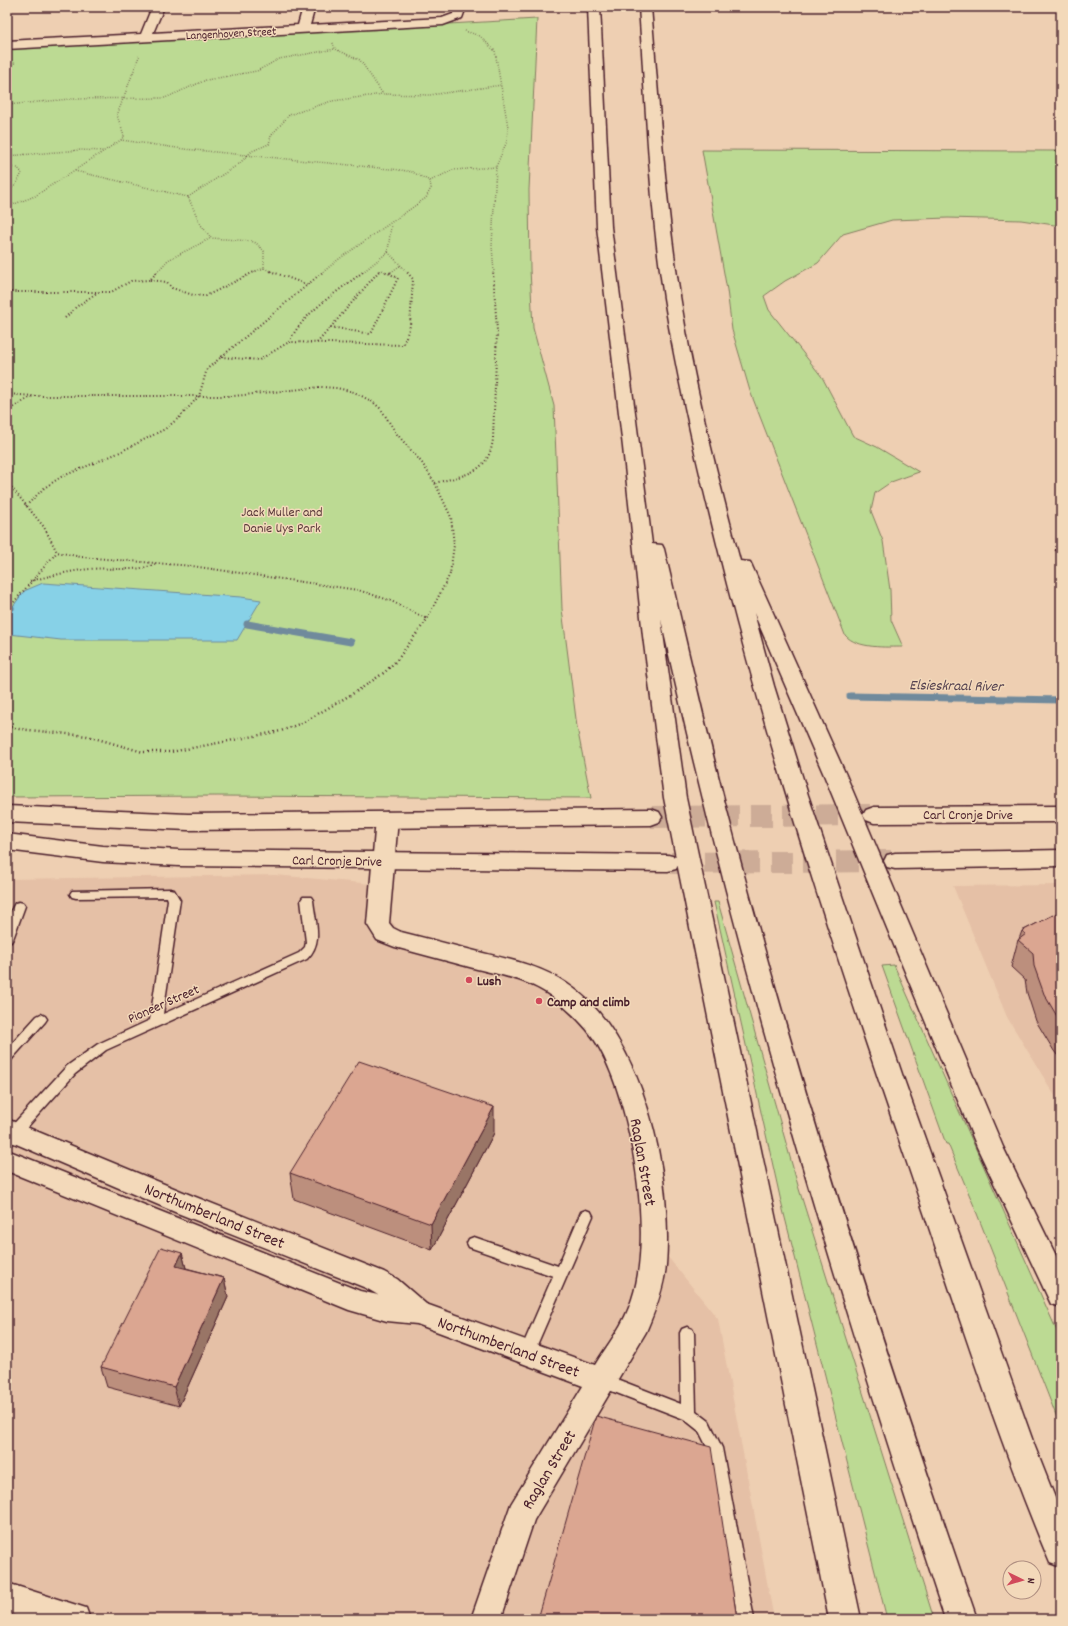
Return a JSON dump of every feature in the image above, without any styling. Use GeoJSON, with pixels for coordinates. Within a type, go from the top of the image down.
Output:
{"type":"FeatureCollection","features":[{"type":"Feature","properties":{"kind":"main road"},"geometry":{"type":"LineString","coordinates":[[594,7],[604,227],[632,447],[652,636],[675,798],[845,1619]]}},
{"type":"Feature","properties":{"kind":"main road"},"geometry":{"type":"LineString","coordinates":[[645,7],[663,229],[672,297],[691,397],[718,512],[764,686],[797,795],[890,1077],[1020,1447],[1061,1552]]}},
{"type":"Feature","properties":{"kind":"main road"},"geometry":{"type":"LineString","coordinates":[[632,447],[712,795],[789,1081],[910,1469],[961,1619]]}},
{"type":"Feature","properties":{"kind":"main road"},"geometry":{"type":"LineString","coordinates":[[718,512],[780,646],[885,891],[982,1127],[1061,1295]]}},
{"type":"Feature","properties":{"kind":"main road"},"geometry":{"type":"LineString","coordinates":[[7,814],[188,822],[651,817]]}},
{"type":"Feature","properties":{"kind":"main road","name":"Carl Cronje Drive"},"geometry":{"type":"LineString","coordinates":[[874,815],[1061,814]]}},
{"type":"Feature","properties":{"kind":"main road","name":"Carl Cronje Drive"},"geometry":{"type":"LineString","coordinates":[[7,842],[40,848],[138,857],[384,861],[668,863]]}},
{"type":"Feature","properties":{"kind":"main road"},"geometry":{"type":"LineString","coordinates":[[895,861],[1061,858]]}},
{"type":"Feature","properties":{"kind":"street"},"geometry":{"type":"LineString","coordinates":[[144,43],[158,7]]}},
{"type":"Feature","properties":{"kind":"street"},"geometry":{"type":"LineString","coordinates":[[303,29],[309,7]]}},
{"type":"Feature","properties":{"kind":"street","name":"Langenhoven Street"},"geometry":{"type":"LineString","coordinates":[[7,45],[144,43],[303,29],[443,21],[455,18],[459,13],[460,7]]}},
{"type":"Feature","properties":{"kind":"street","name":"Raglan Street"},"geometry":{"type":"LineString","coordinates":[[387,819],[378,924],[386,934],[413,944],[527,973],[558,989],[596,1025],[610,1043],[626,1079],[647,1163],[653,1212],[653,1266],[646,1299],[636,1323],[521,1514],[486,1619]]}},
{"type":"Feature","properties":{"kind":"street","name":"Northumberland Street"},"geometry":{"type":"LineString","coordinates":[[9,1133],[375,1280],[388,1288],[416,1312]]}},
{"type":"Feature","properties":{"kind":"street","name":"Northumberland Street"},"geometry":{"type":"LineString","coordinates":[[7,1160],[358,1302],[387,1309],[416,1312],[601,1380]]}},
{"type":"Feature","properties":{"kind":"street"},"geometry":{"type":"LineString","coordinates":[[7,1598],[75,1619]]}},
{"type":"Feature","properties":{"kind":"lane"},"geometry":{"type":"LineString","coordinates":[[76,894],[170,893],[174,900],[156,1023]]}},
{"type":"Feature","properties":{"kind":"lane","name":"Pioneer Street"},"geometry":{"type":"LineString","coordinates":[[9,1133],[71,1070],[102,1047],[303,956],[310,948],[312,942],[307,900]]}},
{"type":"Feature","properties":{"kind":"lane"},"geometry":{"type":"LineString","coordinates":[[7,939],[19,906]]}},
{"type":"Feature","properties":{"kind":"lane"},"geometry":{"type":"LineString","coordinates":[[7,1057],[41,1019]]}},
{"type":"Feature","properties":{"kind":"lane"},"geometry":{"type":"LineString","coordinates":[[527,1352],[586,1216]]}},
{"type":"Feature","properties":{"kind":"lane"},"geometry":{"type":"LineString","coordinates":[[474,1243],[561,1273]]}},
{"type":"Feature","properties":{"kind":"lane"},"geometry":{"type":"LineString","coordinates":[[687,1333],[689,1414]]}},
{"type":"Feature","properties":{"kind":"lane"},"geometry":{"type":"LineString","coordinates":[[601,1380],[689,1414],[704,1426],[715,1448],[746,1619]]}},
{"type":"Feature","properties":{"kind":"path"},"geometry":{"type":"LineString","coordinates":[[435,483],[467,473],[485,463],[491,454],[493,439],[498,331],[492,246],[496,167],[507,141],[508,127],[495,50],[480,36],[464,30]]}},
{"type":"Feature","properties":{"kind":"path"},"geometry":{"type":"LineString","coordinates":[[333,41],[335,49]]}},
{"type":"Feature","properties":{"kind":"path"},"geometry":{"type":"LineString","coordinates":[[7,207],[35,196],[121,140],[124,136],[117,114],[122,97],[144,43]]}},
{"type":"Feature","properties":{"kind":"path"},"geometry":{"type":"LineString","coordinates":[[7,105],[70,99],[122,97],[165,98],[206,80],[258,71],[279,59],[335,49],[360,60],[383,94]]}},
{"type":"Feature","properties":{"kind":"path"},"geometry":{"type":"LineString","coordinates":[[75,171],[188,197],[239,164],[252,151],[269,144],[271,136],[289,115],[332,101],[383,94],[430,95],[502,85]]}},
{"type":"Feature","properties":{"kind":"path"},"geometry":{"type":"LineString","coordinates":[[121,140],[248,155],[401,170],[412,172],[430,181]]}},
{"type":"Feature","properties":{"kind":"path"},"geometry":{"type":"LineString","coordinates":[[7,156],[81,150],[104,151]]}},
{"type":"Feature","properties":{"kind":"path"},"geometry":{"type":"LineString","coordinates":[[7,167],[18,168],[22,173],[16,185],[7,191]]}},
{"type":"Feature","properties":{"kind":"path"},"geometry":{"type":"LineString","coordinates":[[430,181],[452,170],[496,167]]}},
{"type":"Feature","properties":{"kind":"path"},"geometry":{"type":"LineString","coordinates":[[26,506],[44,488],[60,477],[118,453],[165,429],[180,417],[199,396],[207,369],[339,259],[426,198],[431,188],[430,181]]}},
{"type":"Feature","properties":{"kind":"path"},"geometry":{"type":"LineString","coordinates":[[188,197],[201,225],[211,238]]}},
{"type":"Feature","properties":{"kind":"path"},"geometry":{"type":"LineString","coordinates":[[289,342],[294,329],[327,298],[343,288],[388,252],[391,224]]}},
{"type":"Feature","properties":{"kind":"path"},"geometry":{"type":"LineString","coordinates":[[150,280],[168,260],[211,238],[251,241],[256,243],[264,250],[264,268]]}},
{"type":"Feature","properties":{"kind":"path"},"geometry":{"type":"LineString","coordinates":[[221,357],[242,360],[259,360],[289,342],[403,345],[410,326],[413,279],[388,252]]}},
{"type":"Feature","properties":{"kind":"path"},"geometry":{"type":"LineString","coordinates":[[390,273],[401,265]]}},
{"type":"Feature","properties":{"kind":"path"},"geometry":{"type":"LineString","coordinates":[[264,268],[277,275],[308,285]]}},
{"type":"Feature","properties":{"kind":"path"},"geometry":{"type":"LineString","coordinates":[[11,292],[116,291],[126,283],[150,280],[166,282],[172,288],[193,295],[206,296],[240,278],[264,268]]}},
{"type":"Feature","properties":{"kind":"path"},"geometry":{"type":"LineString","coordinates":[[318,342],[379,271],[390,273],[398,278],[370,334],[331,327]]}},
{"type":"Feature","properties":{"kind":"path"},"geometry":{"type":"LineString","coordinates":[[65,318],[76,307],[98,292]]}},
{"type":"Feature","properties":{"kind":"path"},"geometry":{"type":"LineString","coordinates":[[7,394],[33,396],[241,396],[321,387],[337,388],[354,392],[373,402],[381,409],[396,433],[422,463],[435,483],[451,517],[454,545],[450,574],[440,596],[427,619],[397,660],[385,672],[337,704],[304,722],[281,731],[171,752],[143,752],[87,736],[19,729],[7,726]]}},
{"type":"Feature","properties":{"kind":"path"},"geometry":{"type":"LineString","coordinates":[[7,411],[33,396]]}},
{"type":"Feature","properties":{"kind":"path"},"geometry":{"type":"LineString","coordinates":[[7,482],[44,527],[57,552]]}},
{"type":"Feature","properties":{"kind":"path"},"geometry":{"type":"LineString","coordinates":[[1055,550],[1061,553]]}},
{"type":"Feature","properties":{"kind":"path"},"geometry":{"type":"LineString","coordinates":[[57,552],[80,556],[192,566],[358,590],[389,600],[427,619]]}},
{"type":"Feature","properties":{"kind":"path"},"geometry":{"type":"LineString","coordinates":[[7,610],[22,590],[57,552]]}},
{"type":"Feature","properties":{"kind":"path"},"geometry":{"type":"LineString","coordinates":[[30,581],[62,573],[101,567],[144,569],[152,567],[158,563]]}},
{"type":"Feature","properties":{"kind":"shaded area"},"geometry":{"type":"Polygon","coordinates":[[[275,875],[394,886],[391,920],[399,931],[417,939],[528,971],[613,1042],[655,1241],[718,1319],[774,1619],[7,1619],[7,879],[275,875]]]}},
{"type":"Feature","properties":{"kind":"shaded area"},"geometry":{"type":"Polygon","coordinates":[[[1061,885],[1061,1106],[1007,1017],[953,886],[1061,885]]]}},
{"type":"Feature","properties":{"kind":"green space","name":"Jack Muller and Danie Uys Park"},"geometry":{"type":"Polygon","coordinates":[[[537,19],[529,190],[530,269],[533,328],[554,406],[562,609],[577,727],[591,798],[218,796],[7,797],[7,49],[537,19]]]}},
{"type":"Feature","properties":{"kind":"green space"},"geometry":{"type":"Polygon","coordinates":[[[702,150],[1061,151],[1061,226],[1021,220],[948,218],[892,220],[843,234],[818,263],[785,281],[764,296],[769,310],[822,377],[853,436],[877,447],[919,472],[891,482],[875,493],[871,511],[883,541],[890,590],[891,620],[903,647],[864,645],[850,640],[845,635],[750,391],[732,330],[727,290],[702,150]]]}},
{"type":"Feature","properties":{"kind":"green space"},"geometry":{"type":"Polygon","coordinates":[[[714,902],[718,902],[799,1189],[934,1619],[887,1619],[782,1206],[714,902]]]}},
{"type":"Feature","properties":{"kind":"green space"},"geometry":{"type":"Polygon","coordinates":[[[894,965],[1061,1340],[1061,1428],[974,1206],[948,1144],[946,1144],[882,966],[894,965]]]}},
{"type":"Feature","properties":{"kind":"water"},"geometry":{"type":"Polygon","coordinates":[[[43,583],[241,597],[261,600],[237,640],[61,640],[9,634],[7,615],[24,591],[43,583]]]}},
{"type":"Feature","properties":{"kind":"building"},"geometry":{"type":"Polygon","coordinates":[[[1061,911],[1061,1023],[1044,994],[1034,966],[1033,953],[1018,940],[1026,934],[1022,931],[1061,911]]]}},
{"type":"Feature","properties":{"kind":"building"},"geometry":{"type":"Polygon","coordinates":[[[359,1061],[494,1107],[431,1224],[290,1173],[359,1061]]]}},
{"type":"Feature","properties":{"kind":"building"},"geometry":{"type":"Polygon","coordinates":[[[161,1247],[182,1253],[176,1266],[224,1278],[174,1387],[101,1367],[161,1247]]]}},
{"type":"Feature","properties":{"kind":"building"},"geometry":{"type":"Polygon","coordinates":[[[596,1416],[711,1447],[737,1619],[538,1619],[596,1416]]]}},
{"type":"Feature","properties":{"kind":"waterway","name":"Elsieskraal River"},"geometry":{"type":"LineString","coordinates":[[7,608],[12,608]]}},
{"type":"Feature","properties":{"kind":"waterway","name":"Elsieskraal River"},"geometry":{"type":"LineString","coordinates":[[247,624],[351,642]]}},
{"type":"Feature","properties":{"kind":"waterway","name":"Elsieskraal River"},"geometry":{"type":"LineString","coordinates":[[850,696],[1061,700]]}},
{"type":"Feature","properties":{"kind":"tunnel"},"geometry":{"type":"LineString","coordinates":[[651,817],[870,815]]}},
{"type":"Feature","properties":{"kind":"tunnel"},"geometry":{"type":"LineString","coordinates":[[671,863],[895,861]]}},
{"type":"Feature","properties":{"kind":"place","name":"Lush"},"geometry":{"type":"Point","coordinates":[469,980]}},
{"type":"Feature","properties":{"kind":"place","name":"Camp and climb"},"geometry":{"type":"Point","coordinates":[539,1001]}}]}
